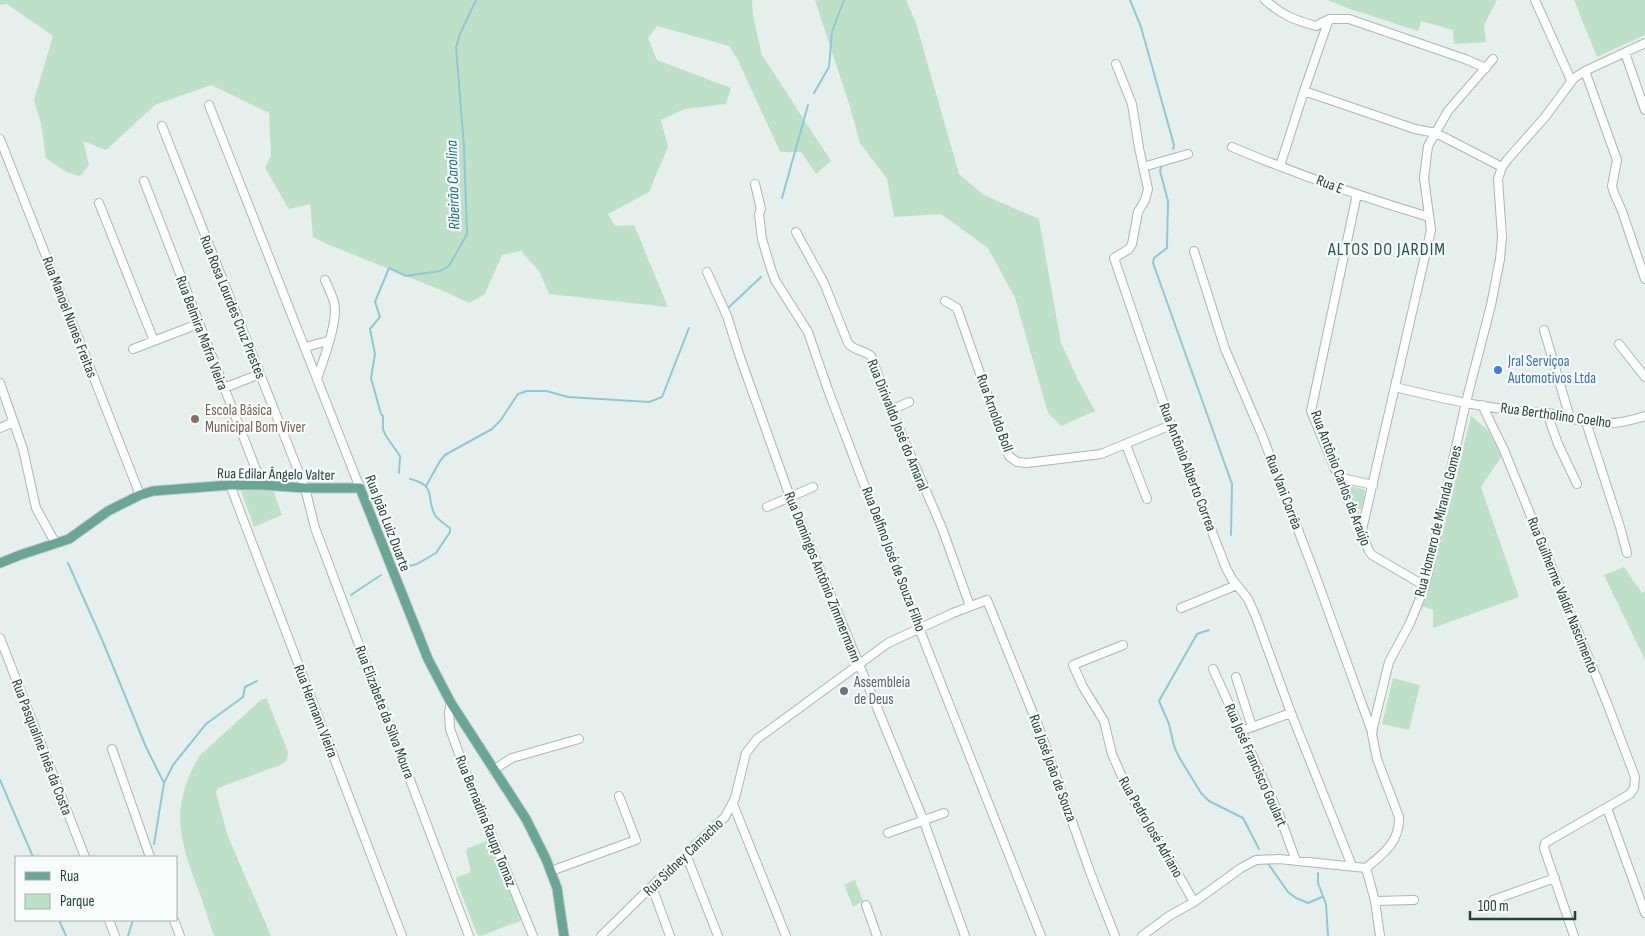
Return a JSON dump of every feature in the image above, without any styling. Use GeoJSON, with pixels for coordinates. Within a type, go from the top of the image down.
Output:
{"type":"FeatureCollection","features":[{"type":"Feature","properties":{"kind":"main road","name":"Rua Edilar Ângelo Valter"},"geometry":{"type":"LineString","coordinates":[[0,563],[69,539],[108,511],[140,495],[160,490],[262,484],[305,488],[360,488]]}},
{"type":"Feature","properties":{"kind":"main road","name":"Rua João Luiz Duarte"},"geometry":{"type":"LineString","coordinates":[[360,488],[422,647],[451,703],[526,819],[551,870],[558,893],[564,936]]}},
{"type":"Feature","properties":{"kind":"street"},"geometry":{"type":"LineString","coordinates":[[1265,0],[1290,19],[1316,26],[1329,19],[1349,19],[1486,68]]}},
{"type":"Feature","properties":{"kind":"street"},"geometry":{"type":"LineString","coordinates":[[1535,0],[1571,80]]}},
{"type":"Feature","properties":{"kind":"street"},"geometry":{"type":"LineString","coordinates":[[1280,166],[1329,19]]}},
{"type":"Feature","properties":{"kind":"street"},"geometry":{"type":"LineString","coordinates":[[1304,91],[1416,129],[1436,133],[1502,167],[1544,117],[1571,80],[1585,70],[1625,54],[1645,43]]}},
{"type":"Feature","properties":{"kind":"street"},"geometry":{"type":"LineString","coordinates":[[1625,54],[1645,110]]}},
{"type":"Feature","properties":{"kind":"street"},"geometry":{"type":"LineString","coordinates":[[1362,534],[1429,242],[1431,230],[1424,178],[1424,165],[1428,146],[1448,111],[1493,59]]}},
{"type":"Feature","properties":{"kind":"street","name":"Rua Antônio Alberto Correa"},"geometry":{"type":"LineString","coordinates":[[1116,64],[1132,104],[1147,194],[1138,212],[1135,237],[1130,249],[1114,258],[1171,425],[1226,568],[1246,596],[1256,616],[1352,866]]}},
{"type":"Feature","properties":{"kind":"street"},"geometry":{"type":"LineString","coordinates":[[1585,70],[1617,160],[1612,186],[1614,193],[1645,279]]}},
{"type":"Feature","properties":{"kind":"street","name":"Rua João Luiz Duarte"},"geometry":{"type":"LineString","coordinates":[[209,105],[360,488]]}},
{"type":"Feature","properties":{"kind":"street","name":"Rua Rosa Lourdes Cruz Prestes"},"geometry":{"type":"LineString","coordinates":[[162,126],[305,488]]}},
{"type":"Feature","properties":{"kind":"street","name":"Rua Manoel Nunes Freitas"},"geometry":{"type":"LineString","coordinates":[[0,139],[140,495]]}},
{"type":"Feature","properties":{"kind":"street","name":"Rua E"},"geometry":{"type":"LineString","coordinates":[[1232,147],[1357,194],[1429,216]]}},
{"type":"Feature","properties":{"kind":"street"},"geometry":{"type":"LineString","coordinates":[[1143,167],[1188,154]]}},
{"type":"Feature","properties":{"kind":"street","name":"Rua Homero de Miranda Gomes"},"geometry":{"type":"LineString","coordinates":[[1366,868],[1380,858],[1390,846],[1399,827],[1396,806],[1376,759],[1372,734],[1386,671],[1410,623],[1424,586],[1466,402],[1480,351],[1500,259],[1502,223],[1498,179],[1502,167]]}},
{"type":"Feature","properties":{"kind":"street","name":"Rua Belmira Mafra Vieira"},"geometry":{"type":"LineString","coordinates":[[144,181],[198,324],[262,484]]}},
{"type":"Feature","properties":{"kind":"street","name":"Rua Delfino José de Souza Filho"},"geometry":{"type":"LineString","coordinates":[[755,184],[761,209],[759,214],[762,239],[775,280],[808,332],[828,390],[919,628],[1040,936]]}},
{"type":"Feature","properties":{"kind":"street","name":"Rua Antônio Carlos de Araújo"},"geometry":{"type":"LineString","coordinates":[[1357,194],[1311,411],[1372,555],[1424,586]]}},
{"type":"Feature","properties":{"kind":"street"},"geometry":{"type":"LineString","coordinates":[[99,203],[154,341]]}},
{"type":"Feature","properties":{"kind":"street","name":"Rua Dirivaldo José do Amaral"},"geometry":{"type":"LineString","coordinates":[[796,232],[822,278],[848,343],[853,348],[866,352],[871,356],[891,410],[942,528],[970,606]]}},
{"type":"Feature","properties":{"kind":"street","name":"Rua Vani Corrêa"},"geometry":{"type":"LineString","coordinates":[[1194,250],[1225,348],[1272,462],[1316,577],[1372,734]]}},
{"type":"Feature","properties":{"kind":"street","name":"Rua Domingos Antônio Zimmermann"},"geometry":{"type":"LineString","coordinates":[[707,272],[727,316],[740,358],[790,497],[922,819],[965,936]]}},
{"type":"Feature","properties":{"kind":"street"},"geometry":{"type":"LineString","coordinates":[[317,379],[335,310],[325,280]]}},
{"type":"Feature","properties":{"kind":"street","name":"Rua Arnoldo Boll"},"geometry":{"type":"LineString","coordinates":[[945,301],[957,308],[1009,456],[1013,459],[1022,463],[1101,454],[1171,425]]}},
{"type":"Feature","properties":{"kind":"street"},"geometry":{"type":"LineString","coordinates":[[133,349],[198,324]]}},
{"type":"Feature","properties":{"kind":"street"},"geometry":{"type":"LineString","coordinates":[[1544,330],[1570,418]]}},
{"type":"Feature","properties":{"kind":"street"},"geometry":{"type":"LineString","coordinates":[[304,348],[328,341]]}},
{"type":"Feature","properties":{"kind":"street"},"geometry":{"type":"LineString","coordinates":[[1619,344],[1645,377]]}},
{"type":"Feature","properties":{"kind":"street"},"geometry":{"type":"LineString","coordinates":[[224,388],[260,374]]}},
{"type":"Feature","properties":{"kind":"street"},"geometry":{"type":"LineString","coordinates":[[0,383],[26,461],[36,508],[56,544]]}},
{"type":"Feature","properties":{"kind":"street","name":"Rua Bertholino Coelho"},"geometry":{"type":"LineString","coordinates":[[1395,386],[1466,402],[1530,413],[1547,413],[1586,422],[1620,423],[1645,416]]}},
{"type":"Feature","properties":{"kind":"street"},"geometry":{"type":"LineString","coordinates":[[891,410],[909,402]]}},
{"type":"Feature","properties":{"kind":"street","name":"Rua Guilherme Valdir Nascimento"},"geometry":{"type":"LineString","coordinates":[[1482,405],[1500,441],[1607,702],[1635,777],[1634,788],[1630,794],[1607,808]]}},
{"type":"Feature","properties":{"kind":"street"},"geometry":{"type":"LineString","coordinates":[[1547,413],[1560,450],[1577,484]]}},
{"type":"Feature","properties":{"kind":"street"},"geometry":{"type":"LineString","coordinates":[[0,428],[14,422]]}},
{"type":"Feature","properties":{"kind":"street"},"geometry":{"type":"LineString","coordinates":[[1586,422],[1627,553]]}},
{"type":"Feature","properties":{"kind":"street"},"geometry":{"type":"LineString","coordinates":[[1126,445],[1147,499]]}},
{"type":"Feature","properties":{"kind":"street"},"geometry":{"type":"LineString","coordinates":[[1338,477],[1373,485]]}},
{"type":"Feature","properties":{"kind":"street","name":"Rua Hermann Vieira"},"geometry":{"type":"LineString","coordinates":[[230,485],[402,936]]}},
{"type":"Feature","properties":{"kind":"street"},"geometry":{"type":"LineString","coordinates":[[767,507],[813,487]]}},
{"type":"Feature","properties":{"kind":"street","name":"Rua Elizabete da Silva Moura"},"geometry":{"type":"LineString","coordinates":[[305,488],[315,528],[469,936]]}},
{"type":"Feature","properties":{"kind":"street"},"geometry":{"type":"LineString","coordinates":[[1180,608],[1237,585]]}},
{"type":"Feature","properties":{"kind":"street","name":"Rua Sidney Camacho"},"geometry":{"type":"LineString","coordinates":[[601,936],[665,874],[687,858],[695,845],[725,818],[733,804],[743,759],[752,744],[888,643],[987,600]]}},
{"type":"Feature","properties":{"kind":"street","name":"Rua José João de Souza"},"geometry":{"type":"LineString","coordinates":[[987,600],[1039,728],[1090,872],[1115,936]]}},
{"type":"Feature","properties":{"kind":"street","name":"Rua Pasqualine Inês da Costa"},"geometry":{"type":"LineString","coordinates":[[0,638],[85,856]]}},
{"type":"Feature","properties":{"kind":"street","name":"Rua Pedro José Adriano"},"geometry":{"type":"LineString","coordinates":[[1123,645],[1072,665],[1104,721],[1112,754],[1144,820],[1194,902]]}},
{"type":"Feature","properties":{"kind":"street","name":"Rua José Francisco Goulart"},"geometry":{"type":"LineString","coordinates":[[1213,669],[1279,814],[1296,861]]}},
{"type":"Feature","properties":{"kind":"street"},"geometry":{"type":"LineString","coordinates":[[1236,676],[1252,727]]}},
{"type":"Feature","properties":{"kind":"street","name":"Rua Bernadina Raupp Tomaz"},"geometry":{"type":"LineString","coordinates":[[451,703],[449,712],[450,729],[468,778],[533,936]]}},
{"type":"Feature","properties":{"kind":"street"},"geometry":{"type":"LineString","coordinates":[[1241,731],[1292,713]]}},
{"type":"Feature","properties":{"kind":"street"},"geometry":{"type":"LineString","coordinates":[[493,770],[516,756],[579,740]]}},
{"type":"Feature","properties":{"kind":"street"},"geometry":{"type":"LineString","coordinates":[[112,750],[150,856]]}},
{"type":"Feature","properties":{"kind":"street"},"geometry":{"type":"LineString","coordinates":[[551,870],[636,840],[619,796]]}},
{"type":"Feature","properties":{"kind":"street"},"geometry":{"type":"LineString","coordinates":[[733,804],[786,936]]}},
{"type":"Feature","properties":{"kind":"street"},"geometry":{"type":"LineString","coordinates":[[1574,936],[1544,848],[1545,844],[1607,808],[1645,913]]}},
{"type":"Feature","properties":{"kind":"street"},"geometry":{"type":"LineString","coordinates":[[888,833],[944,812]]}},
{"type":"Feature","properties":{"kind":"street"},"geometry":{"type":"LineString","coordinates":[[687,858],[718,936]]}},
{"type":"Feature","properties":{"kind":"street"},"geometry":{"type":"LineString","coordinates":[[1142,936],[1169,916],[1194,902],[1236,871],[1256,860],[1272,859],[1366,868],[1375,901],[1380,936]]}},
{"type":"Feature","properties":{"kind":"street"},"geometry":{"type":"LineString","coordinates":[[1493,900],[1555,878]]}},
{"type":"Feature","properties":{"kind":"street"},"geometry":{"type":"LineString","coordinates":[[652,887],[670,936]]}},
{"type":"Feature","properties":{"kind":"street"},"geometry":{"type":"LineString","coordinates":[[1375,901],[1414,900]]}},
{"type":"Feature","properties":{"kind":"street"},"geometry":{"type":"LineString","coordinates":[[866,905],[878,936]]}},
{"type":"Feature","properties":{"kind":"street"},"geometry":{"type":"LineString","coordinates":[[109,921],[115,936]]}},
{"type":"Feature","properties":{"kind":"street"},"geometry":{"type":"LineString","coordinates":[[174,921],[180,936]]}},
{"type":"Feature","properties":{"kind":"green space"},"geometry":{"type":"Polygon","coordinates":[[[0,0],[752,0],[753,16],[762,55],[831,161],[816,174],[801,152],[780,152],[738,60],[729,46],[657,26],[648,38],[657,60],[731,88],[726,104],[685,109],[661,120],[668,147],[649,192],[608,214],[615,226],[634,225],[668,307],[549,294],[539,271],[521,251],[502,255],[485,294],[469,303],[313,237],[310,204],[289,209],[265,168],[271,155],[269,113],[211,85],[155,105],[106,150],[83,141],[89,165],[80,176],[66,172],[46,158],[41,124],[34,100],[53,36],[7,4],[0,5],[0,0]]]}},
{"type":"Feature","properties":{"kind":"green space"},"geometry":{"type":"Polygon","coordinates":[[[815,0],[906,0],[916,23],[959,174],[984,195],[1039,219],[1061,343],[1095,411],[1061,426],[1048,413],[1015,298],[988,248],[941,214],[894,217],[887,179],[860,143],[815,0]]]}},
{"type":"Feature","properties":{"kind":"green space"},"geometry":{"type":"Polygon","coordinates":[[[1328,0],[1497,0],[1484,25],[1486,42],[1454,44],[1453,30],[1421,21],[1418,31],[1328,0]]]}},
{"type":"Feature","properties":{"kind":"green space"},"geometry":{"type":"Polygon","coordinates":[[[1574,0],[1645,0],[1645,35],[1597,57],[1574,0]]]}},
{"type":"Feature","properties":{"kind":"green space"},"geometry":{"type":"Polygon","coordinates":[[[1471,416],[1488,430],[1502,456],[1481,487],[1519,597],[1433,628],[1433,610],[1421,606],[1429,588],[1471,416]]]}},
{"type":"Feature","properties":{"kind":"green space"},"geometry":{"type":"Polygon","coordinates":[[[1351,486],[1365,491],[1362,509],[1355,509],[1347,489],[1351,486]]]}},
{"type":"Feature","properties":{"kind":"green space"},"geometry":{"type":"Polygon","coordinates":[[[273,490],[282,515],[254,527],[241,491],[273,490]]]}},
{"type":"Feature","properties":{"kind":"green space"},"geometry":{"type":"Polygon","coordinates":[[[1624,567],[1642,593],[1645,591],[1645,660],[1604,575],[1624,567]]]}},
{"type":"Feature","properties":{"kind":"green space"},"geometry":{"type":"Polygon","coordinates":[[[1393,678],[1420,685],[1409,730],[1382,724],[1393,678]]]}},
{"type":"Feature","properties":{"kind":"green space"},"geometry":{"type":"Polygon","coordinates":[[[262,699],[267,699],[288,752],[287,760],[280,765],[218,788],[216,792],[227,834],[271,936],[214,936],[186,856],[182,839],[180,823],[184,791],[200,755],[262,699]]]}},
{"type":"Feature","properties":{"kind":"green space"},"geometry":{"type":"Polygon","coordinates":[[[487,841],[492,843],[522,918],[520,921],[480,936],[477,934],[456,880],[457,877],[471,871],[466,851],[468,848],[487,841]]]}},
{"type":"Feature","properties":{"kind":"green space"},"geometry":{"type":"Polygon","coordinates":[[[855,880],[863,901],[853,907],[844,885],[855,880]]]}},
{"type":"Feature","properties":{"kind":"waterway","name":"Ribeirão Carolina"},"geometry":{"type":"LineString","coordinates":[[399,473],[400,456],[383,429],[383,416],[371,378],[375,354],[370,329],[380,317],[375,302],[389,268],[406,276],[440,271],[449,266],[467,234],[464,147],[456,47],[476,0]]}},
{"type":"Feature","properties":{"kind":"waterway"},"geometry":{"type":"LineString","coordinates":[[814,93],[829,67],[832,32],[844,0]]}},
{"type":"Feature","properties":{"kind":"waterway"},"geometry":{"type":"LineString","coordinates":[[1130,0],[1141,27],[1174,145],[1173,149]]}},
{"type":"Feature","properties":{"kind":"waterway"},"geometry":{"type":"LineString","coordinates":[[782,198],[808,105]]}},
{"type":"Feature","properties":{"kind":"waterway"},"geometry":{"type":"LineString","coordinates":[[1162,165],[1160,171],[1168,201],[1167,248],[1154,258],[1153,263],[1232,484],[1231,535]]}},
{"type":"Feature","properties":{"kind":"waterway"},"geometry":{"type":"LineString","coordinates":[[728,308],[761,277]]}},
{"type":"Feature","properties":{"kind":"waterway"},"geometry":{"type":"LineString","coordinates":[[426,486],[445,455],[492,429],[500,421],[518,394],[527,391],[546,391],[568,397],[649,402],[662,397],[689,328]]}},
{"type":"Feature","properties":{"kind":"waterway","name":"Ribeirão Carolina"},"geometry":{"type":"LineString","coordinates":[[397,569],[417,564],[436,553],[450,532],[450,528],[435,515],[428,489],[419,482],[410,479]]}},
{"type":"Feature","properties":{"kind":"waterway"},"geometry":{"type":"LineString","coordinates":[[68,563],[146,747],[164,783]]}},
{"type":"Feature","properties":{"kind":"waterway","name":"Ribeirão Carolina"},"geometry":{"type":"LineString","coordinates":[[351,595],[381,575]]}},
{"type":"Feature","properties":{"kind":"waterway"},"geometry":{"type":"LineString","coordinates":[[1209,630],[1197,634],[1159,701],[1169,724],[1174,746],[1179,757],[1201,793],[1209,801],[1243,818],[1259,849]]}},
{"type":"Feature","properties":{"kind":"waterway","name":"Ribeirão Carolina"},"geometry":{"type":"LineString","coordinates":[[154,844],[164,783],[173,765],[206,724],[243,697],[245,687],[257,681]]}},
{"type":"Feature","properties":{"kind":"waterway"},"geometry":{"type":"LineString","coordinates":[[0,780],[33,856]]}},
{"type":"Feature","properties":{"kind":"waterway"},"geometry":{"type":"LineString","coordinates":[[1267,862],[1288,892],[1296,898],[1308,903],[1322,897]]}},
{"type":"Feature","properties":{"kind":"waterway"},"geometry":{"type":"LineString","coordinates":[[1318,873],[1318,883],[1326,904],[1328,936]]}},
{"type":"Feature","properties":{"kind":"waterway"},"geometry":{"type":"LineString","coordinates":[[59,921],[66,936]]}},
{"type":"Feature","properties":{"kind":"waterway","name":"Ribeirão Carolina"},"geometry":{"type":"LineString","coordinates":[[128,936],[133,921]]}},
{"type":"Feature","properties":{"kind":"place","name":"Jral Serviçoa Automotivos Ltda"},"geometry":{"type":"Point","coordinates":[1498,370]}},
{"type":"Feature","properties":{"kind":"place","name":"Escola Básica Municipal Bom Viver"},"geometry":{"type":"Point","coordinates":[195,419]}},
{"type":"Feature","properties":{"kind":"place","name":"Assembleia de Deus"},"geometry":{"type":"Point","coordinates":[844,691]}},
{"type":"Feature","properties":{"kind":"district","name":"ALTOS DO JARDIM"},"geometry":{"type":"Point","coordinates":[1387,249]}}]}
